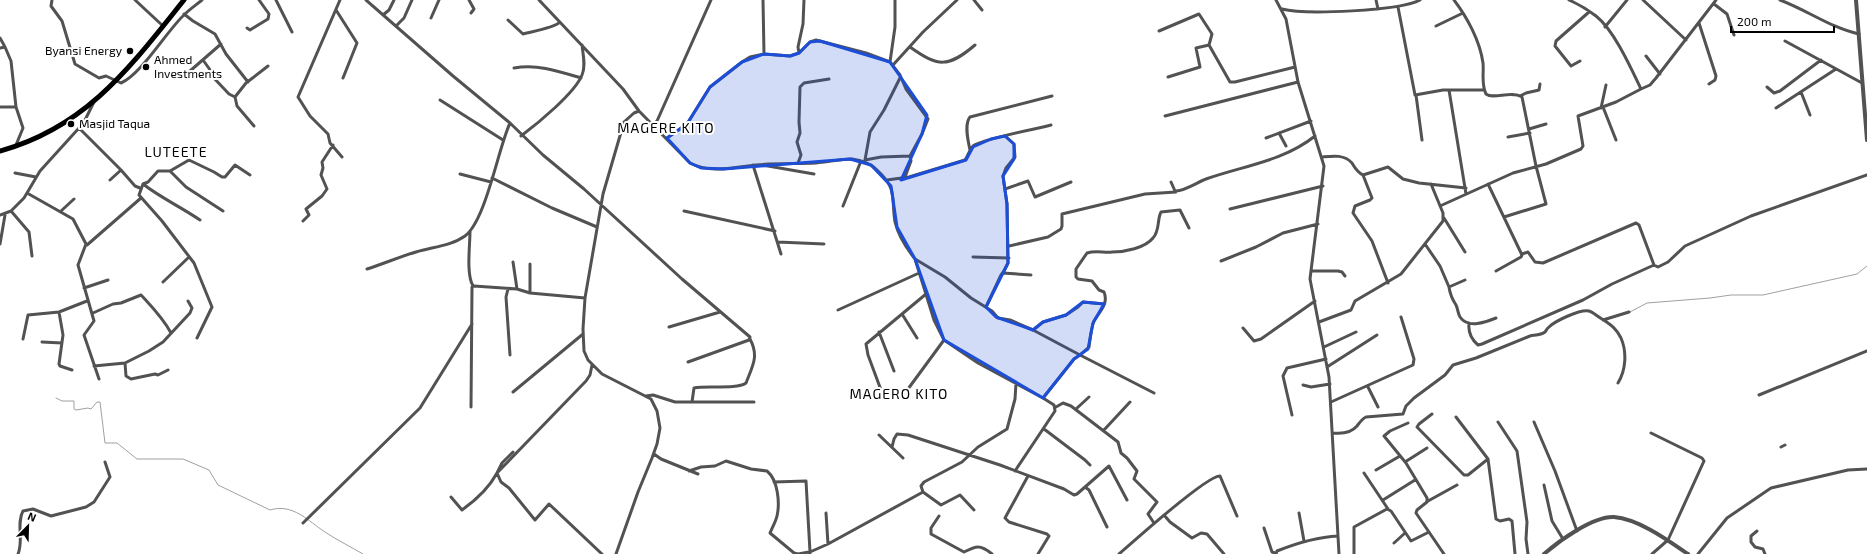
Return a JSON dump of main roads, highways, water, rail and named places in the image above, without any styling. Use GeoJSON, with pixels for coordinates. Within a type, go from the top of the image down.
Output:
{"type":"FeatureCollection","features":[{"type":"Feature","properties":{"kind":"main road"},"geometry":{"type":"LineString","coordinates":[[0,151],[15,146],[59,125],[95,100],[116,81],[184,0]]}},
{"type":"Feature","properties":{"kind":"waterway"},"geometry":{"type":"LineString","coordinates":[[1630,312],[1647,303],[1731,295],[1763,295],[1857,274],[1867,266]]}},
{"type":"Feature","properties":{"kind":"waterway"},"geometry":{"type":"LineString","coordinates":[[56,398],[62,401],[74,401],[74,409],[76,410],[91,409],[97,402],[100,402],[105,443],[117,443],[137,459],[183,459],[209,470],[218,485],[270,510],[278,508],[286,509],[300,514],[330,535],[363,554]]}},
{"type":"Feature","properties":{"kind":"place","name":"Byansi Energy"},"geometry":{"type":"Point","coordinates":[130,51]}},
{"type":"Feature","properties":{"kind":"place","name":"Ahmed Investments"},"geometry":{"type":"Point","coordinates":[146,67]}},
{"type":"Feature","properties":{"kind":"place","name":"Masjid Taqua"},"geometry":{"type":"Point","coordinates":[71,124]}},
{"type":"Feature","properties":{"kind":"district","name":"MAGERE KITO"},"geometry":{"type":"Point","coordinates":[666,128]}},
{"type":"Feature","properties":{"kind":"district","name":"LUTEETE"},"geometry":{"type":"Point","coordinates":[176,152]}},
{"type":"Feature","properties":{"kind":"district","name":"MAGERO KITO"},"geometry":{"type":"Point","coordinates":[899,394]}}]}
